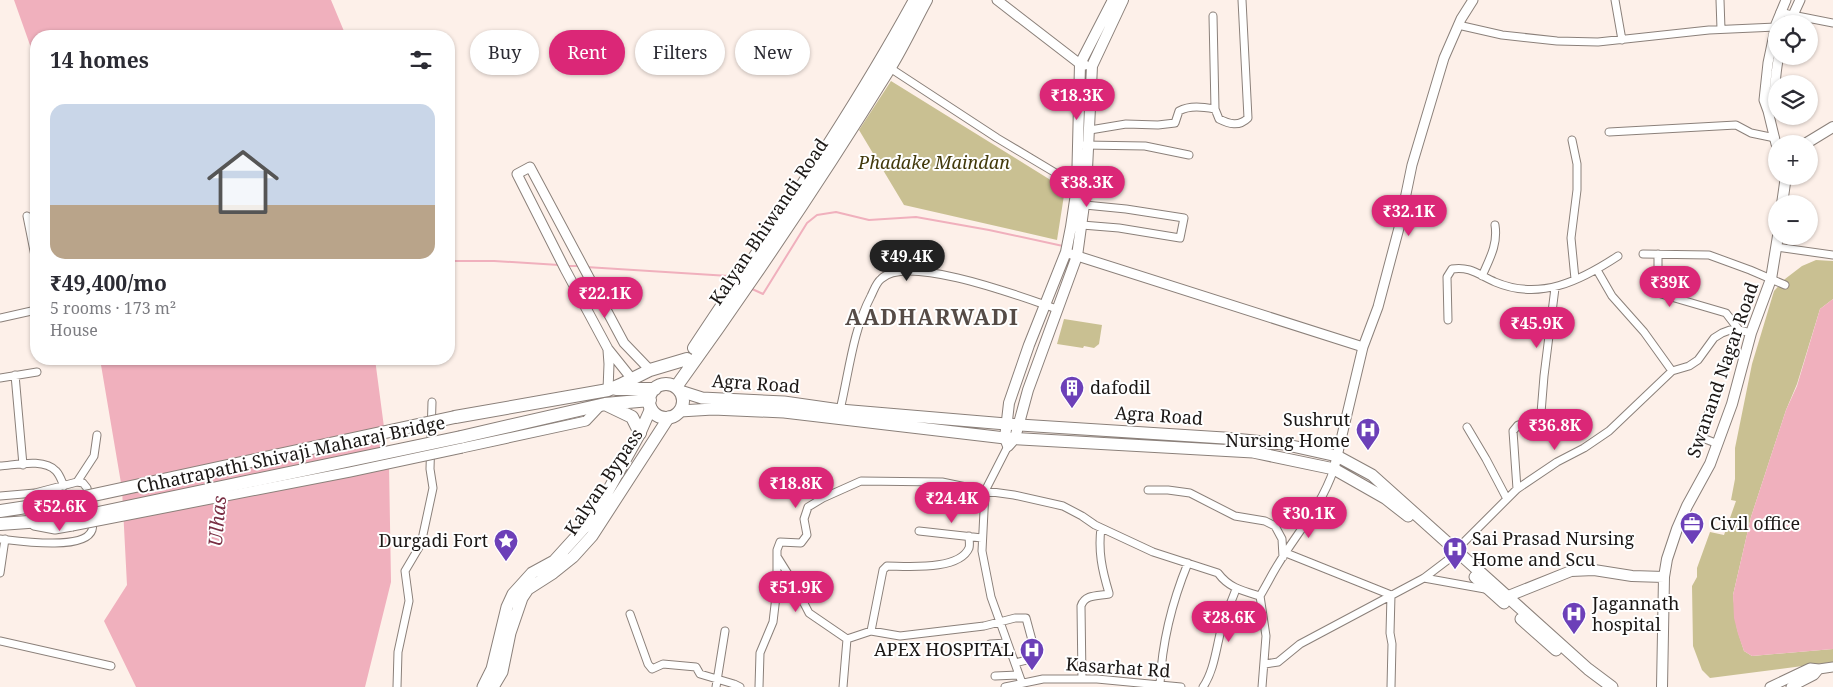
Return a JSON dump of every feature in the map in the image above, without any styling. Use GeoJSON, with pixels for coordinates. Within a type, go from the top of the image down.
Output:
{"type":"FeatureCollection","features":[{"type":"Feature","properties":{"kind":"highway"},"geometry":{"type":"LineString","coordinates":[[886,68],[915,0]]}},
{"type":"Feature","properties":{"kind":"highway"},"geometry":{"type":"LineString","coordinates":[[886,68],[926,0]]}},
{"type":"Feature","properties":{"kind":"highway","name":"Kalyan Bhiwandi Road"},"geometry":{"type":"LineString","coordinates":[[670,388],[747,278],[789,204],[886,68]]}},
{"type":"Feature","properties":{"kind":"highway","name":"Kalyan Bhiwandi Road"},"geometry":{"type":"LineString","coordinates":[[747,278],[826,171],[886,68]]}},
{"type":"Feature","properties":{"kind":"highway","name":"Kalyan Bhiwandi Road"},"geometry":{"type":"LineString","coordinates":[[670,388],[687,359],[736,295]]}},
{"type":"Feature","properties":{"kind":"highway"},"geometry":{"type":"LineString","coordinates":[[604,390],[650,370],[687,359]]}},
{"type":"Feature","properties":{"kind":"highway"},"geometry":{"type":"LineString","coordinates":[[604,390],[670,388],[683,401],[674,414],[659,415],[650,404],[650,395],[670,388]]}},
{"type":"Feature","properties":{"kind":"highway","name":"Chhatrapathi Shivaji Maharaj Bridge"},"geometry":{"type":"LineString","coordinates":[[0,511],[66,501],[455,417],[604,390]]}},
{"type":"Feature","properties":{"kind":"highway"},"geometry":{"type":"LineString","coordinates":[[603,404],[632,418],[640,433]]}},
{"type":"Feature","properties":{"kind":"highway","name":"Chhatrapathi Shivaji Maharaj Bridge"},"geometry":{"type":"LineString","coordinates":[[71,523],[462,442],[603,404],[650,404]]}},
{"type":"Feature","properties":{"kind":"highway"},"geometry":{"type":"LineString","coordinates":[[0,524],[24,522],[71,523]]}},
{"type":"Feature","properties":{"kind":"main road"},"geometry":{"type":"LineString","coordinates":[[1009,441],[1019,425],[1025,400],[1042,350],[1077,256],[1085,205],[1081,188],[1078,145],[1080,64],[1113,0]]}},
{"type":"Feature","properties":{"kind":"main road"},"geometry":{"type":"LineString","coordinates":[[1009,441],[1006,424],[1009,403],[1029,345],[1066,252],[1081,188],[1089,145],[1092,66],[1123,0]]}},
{"type":"Feature","properties":{"kind":"main road"},"geometry":{"type":"LineString","coordinates":[[1818,136],[1833,127]]}},
{"type":"Feature","properties":{"kind":"main road"},"geometry":{"type":"LineString","coordinates":[[1818,142],[1833,133]]}},
{"type":"Feature","properties":{"kind":"main road","name":"Swanand Nagar Road"},"geometry":{"type":"LineString","coordinates":[[1662,687],[1664,577],[1667,559],[1687,506],[1710,464],[1732,404],[1751,333],[1771,279],[1776,245]]}},
{"type":"Feature","properties":{"kind":"main road"},"geometry":{"type":"LineString","coordinates":[[1029,345],[1042,350]]}},
{"type":"Feature","properties":{"kind":"main road","name":"Agra Road"},"geometry":{"type":"LineString","coordinates":[[670,388],[702,398],[784,402],[840,410],[1006,424],[1234,439],[1283,444],[1337,456],[1372,475],[1599,687]]}},
{"type":"Feature","properties":{"kind":"main road","name":"Kalyan Bypass"},"geometry":{"type":"LineString","coordinates":[[483,687],[492,669],[507,607],[513,594],[532,573],[554,560],[593,518],[640,433],[650,404]]}},
{"type":"Feature","properties":{"kind":"main road","name":"Agra Road"},"geometry":{"type":"LineString","coordinates":[[674,414],[713,409],[784,412],[1009,441],[1253,452],[1334,469],[1385,498],[1421,526],[1454,553],[1487,589],[1504,598],[1612,687]]}},
{"type":"Feature","properties":{"kind":"main road","name":"Kalyan Bypass"},"geometry":{"type":"LineString","coordinates":[[493,687],[502,672],[510,633],[522,598],[528,588],[553,573],[592,536],[674,414]]}},
{"type":"Feature","properties":{"kind":"main road"},"geometry":{"type":"LineString","coordinates":[[1504,598],[1570,571],[1594,570],[1632,576],[1664,577]]}},
{"type":"Feature","properties":{"kind":"street"},"geometry":{"type":"LineString","coordinates":[[997,0],[1080,64],[1092,66]]}},
{"type":"Feature","properties":{"kind":"street"},"geometry":{"type":"LineString","coordinates":[[1212,16],[1215,109],[1219,119],[1227,124],[1244,122],[1248,118],[1242,0]]}},
{"type":"Feature","properties":{"kind":"street"},"geometry":{"type":"LineString","coordinates":[[1262,687],[1266,636],[1260,596],[1308,522],[1326,491],[1334,469],[1363,347],[1378,307],[1399,228],[1412,165],[1444,58],[1458,26],[1473,0]]}},
{"type":"Feature","properties":{"kind":"street"},"geometry":{"type":"LineString","coordinates":[[1615,0],[1622,40]]}},
{"type":"Feature","properties":{"kind":"street"},"geometry":{"type":"LineString","coordinates":[[1720,0],[1721,29]]}},
{"type":"Feature","properties":{"kind":"street"},"geometry":{"type":"LineString","coordinates":[[1779,15],[1786,0]]}},
{"type":"Feature","properties":{"kind":"street"},"geometry":{"type":"LineString","coordinates":[[1793,15],[1800,0]]}},
{"type":"Feature","properties":{"kind":"street"},"geometry":{"type":"LineString","coordinates":[[1780,12],[1784,15]]}},
{"type":"Feature","properties":{"kind":"street"},"geometry":{"type":"LineString","coordinates":[[1818,21],[1833,22]]}},
{"type":"Feature","properties":{"kind":"street"},"geometry":{"type":"LineString","coordinates":[[1458,26],[1502,35],[1557,41],[1598,42],[1768,26]]}},
{"type":"Feature","properties":{"kind":"street"},"geometry":{"type":"LineString","coordinates":[[886,68],[1081,188]]}},
{"type":"Feature","properties":{"kind":"street"},"geometry":{"type":"LineString","coordinates":[[1090,130],[1126,124],[1158,125],[1175,123],[1179,111],[1184,108],[1198,106],[1215,109]]}},
{"type":"Feature","properties":{"kind":"street"},"geometry":{"type":"LineString","coordinates":[[1608,132],[1736,125],[1751,133],[1768,138]]}},
{"type":"Feature","properties":{"kind":"street"},"geometry":{"type":"LineString","coordinates":[[1572,140],[1577,164],[1577,190],[1571,238],[1575,280]]}},
{"type":"Feature","properties":{"kind":"street"},"geometry":{"type":"LineString","coordinates":[[1078,145],[1145,146],[1189,155]]}},
{"type":"Feature","properties":{"kind":"street"},"geometry":{"type":"LineString","coordinates":[[632,379],[608,349],[517,174],[530,167],[624,343],[650,370]]}},
{"type":"Feature","properties":{"kind":"street"},"geometry":{"type":"LineString","coordinates":[[1082,225],[1119,228],[1180,238],[1184,218],[1085,205]]}},
{"type":"Feature","properties":{"kind":"street"},"geometry":{"type":"LineString","coordinates":[[27,216],[30,231]]}},
{"type":"Feature","properties":{"kind":"street"},"geometry":{"type":"LineString","coordinates":[[1482,276],[1497,239],[1494,225]]}},
{"type":"Feature","properties":{"kind":"street"},"geometry":{"type":"LineString","coordinates":[[1776,248],[1833,255]]}},
{"type":"Feature","properties":{"kind":"street"},"geometry":{"type":"LineString","coordinates":[[1066,252],[1363,347]]}},
{"type":"Feature","properties":{"kind":"street"},"geometry":{"type":"LineString","coordinates":[[1643,254],[1709,254],[1784,285]]}},
{"type":"Feature","properties":{"kind":"street"},"geometry":{"type":"LineString","coordinates":[[1658,254],[1658,282],[1661,294],[1726,313],[1739,330]]}},
{"type":"Feature","properties":{"kind":"street"},"geometry":{"type":"LineString","coordinates":[[1448,320],[1447,277],[1448,272],[1452,269],[1459,268],[1476,271],[1495,282],[1518,290],[1555,288],[1597,270],[1618,256]]}},
{"type":"Feature","properties":{"kind":"street"},"geometry":{"type":"LineString","coordinates":[[1597,270],[1612,296],[1644,332],[1672,371]]}},
{"type":"Feature","properties":{"kind":"street"},"geometry":{"type":"LineString","coordinates":[[840,410],[862,314],[878,282],[888,273],[911,271],[941,274],[975,282],[1057,309]]}},
{"type":"Feature","properties":{"kind":"street"},"geometry":{"type":"LineString","coordinates":[[1517,489],[1513,431],[1518,425],[1536,420],[1541,413],[1555,288]]}},
{"type":"Feature","properties":{"kind":"street"},"geometry":{"type":"LineString","coordinates":[[0,316],[30,311]]}},
{"type":"Feature","properties":{"kind":"street"},"geometry":{"type":"LineString","coordinates":[[1265,664],[1278,662],[1300,644],[1424,578],[1454,553],[1506,497],[1557,462],[1584,448],[1610,430],[1672,371],[1689,366],[1698,360],[1714,338],[1722,332],[1739,330],[1751,333]]}},
{"type":"Feature","properties":{"kind":"street"},"geometry":{"type":"LineString","coordinates":[[604,390],[609,364],[608,349]]}},
{"type":"Feature","properties":{"kind":"street"},"geometry":{"type":"LineString","coordinates":[[616,358],[630,349]]}},
{"type":"Feature","properties":{"kind":"street"},"geometry":{"type":"LineString","coordinates":[[0,378],[37,372]]}},
{"type":"Feature","properties":{"kind":"street"},"geometry":{"type":"LineString","coordinates":[[15,375],[23,465]]}},
{"type":"Feature","properties":{"kind":"street"},"geometry":{"type":"LineString","coordinates":[[1715,397],[1700,437],[1718,444]]}},
{"type":"Feature","properties":{"kind":"street"},"geometry":{"type":"LineString","coordinates":[[397,687],[398,652],[409,601],[405,571],[421,544],[433,488],[430,469],[432,402]]}},
{"type":"Feature","properties":{"kind":"street"},"geometry":{"type":"LineString","coordinates":[[1467,427],[1506,497]]}},
{"type":"Feature","properties":{"kind":"street"},"geometry":{"type":"LineString","coordinates":[[77,482],[94,456],[97,435]]}},
{"type":"Feature","properties":{"kind":"street"},"geometry":{"type":"LineString","coordinates":[[1009,441],[985,491],[982,551],[991,597],[1022,684]]}},
{"type":"Feature","properties":{"kind":"street"},"geometry":{"type":"LineString","coordinates":[[0,466],[35,463],[43,465],[56,471],[64,486]]}},
{"type":"Feature","properties":{"kind":"street"},"geometry":{"type":"LineString","coordinates":[[759,687],[760,653],[773,622],[777,588],[777,550],[780,542],[801,543],[807,535],[804,519],[808,507],[861,481],[942,482],[1063,506],[1101,528],[1153,552],[1218,573],[1224,581],[1236,590],[1260,596]]}},
{"type":"Feature","properties":{"kind":"street"},"geometry":{"type":"LineString","coordinates":[[0,496],[35,493],[77,482],[83,483],[87,488],[93,525],[91,533],[84,538],[73,541],[2,539],[0,573]]}},
{"type":"Feature","properties":{"kind":"street"},"geometry":{"type":"LineString","coordinates":[[1148,490],[1190,493],[1235,516],[1265,521],[1275,526],[1282,540],[1285,555]]}},
{"type":"Feature","properties":{"kind":"street"},"geometry":{"type":"LineString","coordinates":[[24,522],[54,529],[71,523]]}},
{"type":"Feature","properties":{"kind":"street"},"geometry":{"type":"LineString","coordinates":[[1082,679],[1082,602],[1089,597],[1109,593],[1102,569],[1099,545],[1101,528]]}},
{"type":"Feature","properties":{"kind":"street"},"geometry":{"type":"LineString","coordinates":[[919,531],[982,538]]}},
{"type":"Feature","properties":{"kind":"street"},"geometry":{"type":"LineString","coordinates":[[871,631],[883,570],[887,566],[941,565],[960,558],[969,548],[969,536]]}},
{"type":"Feature","properties":{"kind":"street"},"geometry":{"type":"LineString","coordinates":[[1285,555],[1391,596]]}},
{"type":"Feature","properties":{"kind":"street"},"geometry":{"type":"LineString","coordinates":[[777,557],[794,582],[809,613],[847,639]]}},
{"type":"Feature","properties":{"kind":"street"},"geometry":{"type":"LineString","coordinates":[[1160,684],[1162,657],[1175,595],[1188,563]]}},
{"type":"Feature","properties":{"kind":"street"},"geometry":{"type":"LineString","coordinates":[[1424,578],[1487,589]]}},
{"type":"Feature","properties":{"kind":"street"},"geometry":{"type":"LineString","coordinates":[[1203,687],[1207,681],[1221,628],[1236,590]]}},
{"type":"Feature","properties":{"kind":"street"},"geometry":{"type":"LineString","coordinates":[[1390,687],[1392,644],[1390,633],[1391,596]]}},
{"type":"Feature","properties":{"kind":"street"},"geometry":{"type":"LineString","coordinates":[[630,614],[648,664],[652,669],[663,664],[696,667],[700,674],[740,687]]}},
{"type":"Feature","properties":{"kind":"street"},"geometry":{"type":"LineString","coordinates":[[847,639],[871,631],[900,636],[1000,623],[1015,618],[1027,620],[1036,655],[1035,658],[1015,663]]}},
{"type":"Feature","properties":{"kind":"street"},"geometry":{"type":"LineString","coordinates":[[716,687],[725,631]]}},
{"type":"Feature","properties":{"kind":"street"},"geometry":{"type":"LineString","coordinates":[[843,687],[847,639]]}},
{"type":"Feature","properties":{"kind":"street"},"geometry":{"type":"LineString","coordinates":[[0,641],[111,666]]}},
{"type":"Feature","properties":{"kind":"street"},"geometry":{"type":"LineString","coordinates":[[990,644],[1007,643]]}},
{"type":"Feature","properties":{"kind":"street"},"geometry":{"type":"LineString","coordinates":[[1770,687],[1810,668],[1833,667]]}},
{"type":"Feature","properties":{"kind":"street"},"geometry":{"type":"LineString","coordinates":[[1791,687],[1814,675],[1819,669]]}},
{"type":"Feature","properties":{"kind":"street"},"geometry":{"type":"LineString","coordinates":[[995,676],[1019,675]]}},
{"type":"Feature","properties":{"kind":"street","name":"Kasarhat Rd"},"geometry":{"type":"LineString","coordinates":[[1005,687],[1043,679],[1082,679],[1182,687]]}},
{"type":"Feature","properties":{"kind":"green space","name":"Phadake Maindan"},"geometry":{"type":"Polygon","coordinates":[[[891,81],[1065,189],[1057,240],[904,205],[859,130],[891,81]]]}},
{"type":"Feature","properties":{"kind":"green space"},"geometry":{"type":"Polygon","coordinates":[[[1816,260],[1833,261],[1833,299],[1820,309],[1797,384],[1786,410],[1751,517],[1733,595],[1737,629],[1744,651],[1752,656],[1833,649],[1833,662],[1710,678],[1702,670],[1693,646],[1692,586],[1697,577],[1697,568],[1710,532],[1724,535],[1736,501],[1731,500],[1735,479],[1735,448],[1752,364],[1774,291],[1785,279],[1802,266],[1816,260]]]}},
{"type":"Feature","properties":{"kind":"green space"},"geometry":{"type":"Polygon","coordinates":[[[1064,319],[1102,325],[1099,344],[1094,348],[1084,346],[1083,348],[1057,344],[1064,319]]]}},
{"type":"Feature","properties":{"kind":"water"},"geometry":{"type":"Polygon","coordinates":[[[14,0],[331,0],[344,30],[30,30],[30,45],[14,0]]]}},
{"type":"Feature","properties":{"kind":"water"},"geometry":{"type":"Polygon","coordinates":[[[1833,299],[1833,649],[1752,656],[1744,651],[1738,634],[1734,618],[1733,595],[1751,517],[1786,410],[1797,386],[1820,309],[1833,299]]]}},
{"type":"Feature","properties":{"kind":"water","name":"Ulhas"},"geometry":{"type":"Polygon","coordinates":[[[101,365],[376,365],[389,465],[391,582],[365,687],[136,687],[104,621],[127,585],[122,489],[101,365]]]}},
{"type":"Feature","properties":{"kind":"waterway"},"geometry":{"type":"LineString","coordinates":[[750,288],[763,294],[807,223],[817,215],[836,212],[869,220],[916,217],[1063,246]]}},
{"type":"Feature","properties":{"kind":"waterway"},"geometry":{"type":"LineString","coordinates":[[455,261],[559,265]]}},
{"type":"Feature","properties":{"kind":"waterway"},"geometry":{"type":"LineString","coordinates":[[566,266],[579,266]]}},
{"type":"Feature","properties":{"kind":"waterway"},"geometry":{"type":"LineString","coordinates":[[586,267],[729,276],[735,280]]}},
{"type":"Feature","properties":{"kind":"place","name":"dafodil"},"geometry":{"type":"Point","coordinates":[1072,409]}},
{"type":"Feature","properties":{"kind":"place","name":"Sushrut Nursing Home"},"geometry":{"type":"Point","coordinates":[1368,451]}},
{"type":"Feature","properties":{"kind":"place","name":"Civil office"},"geometry":{"type":"Point","coordinates":[1692,545]}},
{"type":"Feature","properties":{"kind":"place","name":"Durgadi Fort"},"geometry":{"type":"Point","coordinates":[506,562]}},
{"type":"Feature","properties":{"kind":"place","name":"Sai Prasad Nursing Home and Scu"},"geometry":{"type":"Point","coordinates":[1455,570]}},
{"type":"Feature","properties":{"kind":"place","name":"Jagannath hospital"},"geometry":{"type":"Point","coordinates":[1574,635]}},
{"type":"Feature","properties":{"kind":"place","name":"APEX HOSPITAL"},"geometry":{"type":"Point","coordinates":[1032,671]}},
{"type":"Feature","properties":{"kind":"district","name":"AADHARWADI"},"geometry":{"type":"Point","coordinates":[932,317]}}]}
